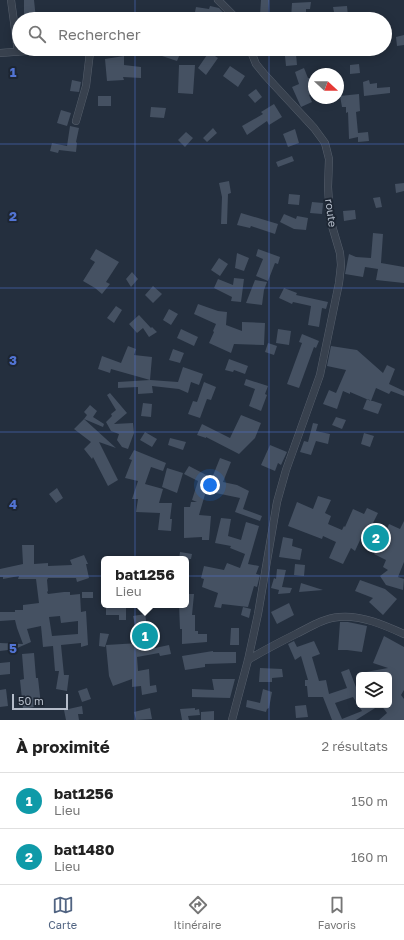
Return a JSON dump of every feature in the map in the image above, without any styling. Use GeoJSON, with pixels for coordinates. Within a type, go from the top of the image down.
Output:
{"type":"FeatureCollection","features":[{"type":"Feature","properties":{"kind":"street"},"geometry":{"type":"LineString","coordinates":[[12,0],[13,12]]}},
{"type":"Feature","properties":{"kind":"street"},"geometry":{"type":"LineString","coordinates":[[218,0],[230,12]]}},
{"type":"Feature","properties":{"kind":"street"},"geometry":{"type":"LineString","coordinates":[[0,54],[12,53]]}},
{"type":"Feature","properties":{"kind":"street"},"geometry":{"type":"LineString","coordinates":[[76,121],[86,86],[90,56]]}},
{"type":"Feature","properties":{"kind":"street","name":"route"},"geometry":{"type":"LineString","coordinates":[[232,720],[248,660],[258,614],[277,502],[286,470],[311,401],[323,361],[339,283],[341,265],[340,253],[330,219],[328,152],[325,143],[314,128],[265,75],[256,64],[253,56]]}},
{"type":"Feature","properties":{"kind":"street"},"geometry":{"type":"LineString","coordinates":[[248,660],[269,647],[315,624],[338,617],[360,618],[378,623],[404,634]]}},
{"type":"Feature","properties":{"kind":"building"},"geometry":{"type":"Polygon","coordinates":[[[24,0],[34,0],[35,12],[24,12],[24,0]]]}},
{"type":"Feature","properties":{"kind":"building"},"geometry":{"type":"Polygon","coordinates":[[[261,0],[269,0],[268,12],[260,12],[261,0]]]}},
{"type":"Feature","properties":{"kind":"building"},"geometry":{"type":"Polygon","coordinates":[[[311,2],[310,9],[306,9],[306,12],[291,12],[292,3],[311,2]]]}},
{"type":"Feature","properties":{"kind":"building"},"geometry":{"type":"Polygon","coordinates":[[[210,6],[219,8],[223,12],[195,12],[196,7],[209,9],[210,6]]]}},
{"type":"Feature","properties":{"kind":"building"},"geometry":{"type":"Polygon","coordinates":[[[347,6],[348,12],[334,12],[333,7],[347,6]]]}},
{"type":"Feature","properties":{"kind":"building"},"geometry":{"type":"Polygon","coordinates":[[[404,35],[404,45],[397,46],[396,37],[404,35]]]}},
{"type":"Feature","properties":{"kind":"building"},"geometry":{"type":"Polygon","coordinates":[[[124,56],[124,65],[141,67],[141,78],[123,77],[124,80],[107,81],[105,59],[124,56]]]}},
{"type":"Feature","properties":{"kind":"building"},"geometry":{"type":"Polygon","coordinates":[[[162,56],[179,56],[177,61],[162,56]]]}},
{"type":"Feature","properties":{"kind":"building"},"geometry":{"type":"Polygon","coordinates":[[[206,56],[215,56],[218,58],[206,75],[198,68],[206,56]]]}},
{"type":"Feature","properties":{"kind":"building"},"geometry":{"type":"Polygon","coordinates":[[[285,56],[296,56],[297,65],[286,66],[285,56]]]}},
{"type":"Feature","properties":{"kind":"building"},"geometry":{"type":"Polygon","coordinates":[[[359,64],[360,73],[350,74],[350,65],[359,64]]]}},
{"type":"Feature","properties":{"kind":"building"},"geometry":{"type":"Polygon","coordinates":[[[179,65],[195,65],[193,94],[178,93],[179,65]]]}},
{"type":"Feature","properties":{"kind":"building"},"geometry":{"type":"Polygon","coordinates":[[[230,66],[245,76],[238,87],[223,76],[230,66]]]}},
{"type":"Feature","properties":{"kind":"building"},"geometry":{"type":"Polygon","coordinates":[[[304,68],[308,78],[308,104],[301,107],[292,87],[299,84],[295,72],[304,68]]]}},
{"type":"Feature","properties":{"kind":"building"},"geometry":{"type":"Polygon","coordinates":[[[72,80],[81,82],[79,92],[70,91],[72,80]]]}},
{"type":"Feature","properties":{"kind":"building"},"geometry":{"type":"Polygon","coordinates":[[[369,80],[370,84],[377,83],[377,88],[390,87],[390,93],[364,96],[363,82],[369,80]]]}},
{"type":"Feature","properties":{"kind":"building"},"geometry":{"type":"Polygon","coordinates":[[[256,89],[262,97],[255,103],[248,95],[256,89]]]}},
{"type":"Feature","properties":{"kind":"building"},"geometry":{"type":"Polygon","coordinates":[[[359,94],[360,111],[356,112],[358,133],[368,132],[369,141],[358,142],[358,137],[349,139],[348,112],[346,113],[346,107],[342,107],[341,104],[344,104],[344,96],[359,94]]]}},
{"type":"Feature","properties":{"kind":"building"},"geometry":{"type":"Polygon","coordinates":[[[98,96],[111,96],[111,106],[98,106],[98,96]]]}},
{"type":"Feature","properties":{"kind":"building"},"geometry":{"type":"Polygon","coordinates":[[[274,104],[282,117],[269,125],[267,121],[247,135],[242,126],[263,114],[261,112],[274,104]]]}},
{"type":"Feature","properties":{"kind":"building"},"geometry":{"type":"Polygon","coordinates":[[[151,107],[166,108],[164,118],[150,117],[151,107]]]}},
{"type":"Feature","properties":{"kind":"building"},"geometry":{"type":"Polygon","coordinates":[[[61,110],[71,113],[67,126],[57,123],[61,110]]]}},
{"type":"Feature","properties":{"kind":"building"},"geometry":{"type":"Polygon","coordinates":[[[70,126],[79,128],[76,142],[76,152],[59,150],[58,153],[50,151],[52,143],[67,146],[70,126]]]}},
{"type":"Feature","properties":{"kind":"building"},"geometry":{"type":"Polygon","coordinates":[[[213,128],[217,133],[207,142],[203,138],[213,128]]]}},
{"type":"Feature","properties":{"kind":"building"},"geometry":{"type":"Polygon","coordinates":[[[295,129],[299,143],[288,147],[283,134],[295,129]]]}},
{"type":"Feature","properties":{"kind":"building"},"geometry":{"type":"Polygon","coordinates":[[[186,132],[193,138],[185,147],[178,140],[186,132]]]}},
{"type":"Feature","properties":{"kind":"building"},"geometry":{"type":"Polygon","coordinates":[[[292,156],[294,161],[278,167],[276,162],[292,156]]]}},
{"type":"Feature","properties":{"kind":"building"},"geometry":{"type":"Polygon","coordinates":[[[229,181],[231,193],[228,194],[227,224],[221,224],[222,197],[219,183],[229,181]]]}},
{"type":"Feature","properties":{"kind":"building"},"geometry":{"type":"Polygon","coordinates":[[[404,183],[404,191],[396,193],[395,184],[404,183]]]}},
{"type":"Feature","properties":{"kind":"building"},"geometry":{"type":"Polygon","coordinates":[[[289,194],[300,195],[299,205],[288,204],[289,194]]]}},
{"type":"Feature","properties":{"kind":"building"},"geometry":{"type":"Polygon","coordinates":[[[380,197],[382,207],[376,208],[373,198],[380,197]]]}},
{"type":"Feature","properties":{"kind":"building"},"geometry":{"type":"Polygon","coordinates":[[[312,202],[323,203],[322,214],[310,213],[312,202]]]}},
{"type":"Feature","properties":{"kind":"building"},"geometry":{"type":"Polygon","coordinates":[[[355,210],[356,219],[344,221],[343,211],[355,210]]]}},
{"type":"Feature","properties":{"kind":"building"},"geometry":{"type":"Polygon","coordinates":[[[241,213],[278,224],[275,234],[251,226],[250,228],[237,225],[241,213]]]}},
{"type":"Feature","properties":{"kind":"building"},"geometry":{"type":"Polygon","coordinates":[[[284,214],[296,219],[297,216],[308,218],[306,230],[294,229],[280,222],[284,214]]]}},
{"type":"Feature","properties":{"kind":"building"},"geometry":{"type":"Polygon","coordinates":[[[373,233],[383,234],[381,263],[404,267],[404,283],[376,280],[378,269],[365,267],[363,277],[345,274],[349,254],[356,257],[371,258],[373,233]]]}},
{"type":"Feature","properties":{"kind":"building"},"geometry":{"type":"Polygon","coordinates":[[[96,249],[119,262],[106,282],[110,284],[102,294],[83,281],[95,262],[90,259],[96,249]]]}},
{"type":"Feature","properties":{"kind":"building"},"geometry":{"type":"Polygon","coordinates":[[[258,249],[280,257],[278,264],[275,263],[268,281],[256,276],[263,259],[256,256],[258,249]]]}},
{"type":"Feature","properties":{"kind":"building"},"geometry":{"type":"Polygon","coordinates":[[[237,253],[249,258],[244,271],[235,268],[237,253]]]}},
{"type":"Feature","properties":{"kind":"building"},"geometry":{"type":"Polygon","coordinates":[[[219,258],[228,264],[220,276],[211,270],[219,258]]]}},
{"type":"Feature","properties":{"kind":"building"},"geometry":{"type":"Polygon","coordinates":[[[132,272],[138,279],[131,287],[126,279],[132,272]]]}},
{"type":"Feature","properties":{"kind":"building"},"geometry":{"type":"Polygon","coordinates":[[[234,278],[244,279],[241,302],[231,301],[232,297],[214,288],[218,279],[233,285],[234,278]]]}},
{"type":"Feature","properties":{"kind":"building"},"geometry":{"type":"Polygon","coordinates":[[[255,280],[267,282],[264,290],[262,305],[246,303],[255,280]]]}},
{"type":"Feature","properties":{"kind":"building"},"geometry":{"type":"Polygon","coordinates":[[[153,286],[162,294],[153,303],[145,295],[153,286]]]}},
{"type":"Feature","properties":{"kind":"building"},"geometry":{"type":"Polygon","coordinates":[[[284,288],[297,293],[296,295],[328,302],[326,309],[322,308],[319,327],[308,325],[311,306],[293,302],[292,304],[279,298],[284,288]]]}},
{"type":"Feature","properties":{"kind":"building"},"geometry":{"type":"Polygon","coordinates":[[[198,304],[218,311],[227,312],[226,325],[242,331],[242,322],[265,323],[264,345],[234,344],[231,353],[209,343],[216,324],[194,314],[198,304]]]}},
{"type":"Feature","properties":{"kind":"building"},"geometry":{"type":"Polygon","coordinates":[[[116,306],[122,310],[114,323],[107,318],[116,306]]]}},
{"type":"Feature","properties":{"kind":"building"},"geometry":{"type":"Polygon","coordinates":[[[169,309],[178,314],[171,325],[163,320],[169,309]]]}},
{"type":"Feature","properties":{"kind":"building"},"geometry":{"type":"Polygon","coordinates":[[[139,315],[151,328],[152,327],[157,332],[149,337],[143,328],[137,333],[129,324],[139,315]]]}},
{"type":"Feature","properties":{"kind":"building"},"geometry":{"type":"Polygon","coordinates":[[[181,329],[198,337],[194,346],[177,338],[181,329]]]}},
{"type":"Feature","properties":{"kind":"building"},"geometry":{"type":"Polygon","coordinates":[[[278,329],[291,331],[289,345],[276,343],[278,329]]]}},
{"type":"Feature","properties":{"kind":"building"},"geometry":{"type":"Polygon","coordinates":[[[302,334],[319,341],[316,348],[314,347],[299,388],[287,384],[302,343],[299,342],[302,334]]]}},
{"type":"Feature","properties":{"kind":"building"},"geometry":{"type":"Polygon","coordinates":[[[268,343],[277,346],[274,355],[265,352],[268,343]]]}},
{"type":"Feature","properties":{"kind":"building"},"geometry":{"type":"Polygon","coordinates":[[[128,346],[136,349],[134,355],[152,357],[150,380],[111,369],[110,373],[98,369],[102,356],[121,363],[128,346]]]}},
{"type":"Feature","properties":{"kind":"building"},"geometry":{"type":"Polygon","coordinates":[[[331,346],[357,350],[383,373],[387,365],[395,369],[389,384],[404,391],[404,396],[391,391],[389,394],[376,388],[371,401],[350,392],[350,394],[343,391],[337,409],[323,404],[329,390],[336,393],[346,370],[327,366],[331,346]]]}},
{"type":"Feature","properties":{"kind":"building"},"geometry":{"type":"Polygon","coordinates":[[[173,349],[184,353],[180,363],[169,360],[173,349]]]}},
{"type":"Feature","properties":{"kind":"building"},"geometry":{"type":"Polygon","coordinates":[[[229,359],[248,366],[245,374],[234,370],[233,372],[225,370],[229,359]]]}},
{"type":"Feature","properties":{"kind":"building"},"geometry":{"type":"Polygon","coordinates":[[[183,367],[203,374],[199,385],[191,382],[188,393],[179,389],[152,386],[153,393],[138,394],[138,387],[118,388],[118,382],[150,380],[178,382],[183,367]]]}},
{"type":"Feature","properties":{"kind":"building"},"geometry":{"type":"Polygon","coordinates":[[[246,379],[268,386],[265,394],[267,395],[261,411],[249,406],[255,389],[244,385],[246,379]]]}},
{"type":"Feature","properties":{"kind":"building"},"geometry":{"type":"Polygon","coordinates":[[[204,382],[216,387],[211,400],[207,399],[200,418],[188,414],[193,401],[197,402],[204,382]]]}},
{"type":"Feature","properties":{"kind":"building"},"geometry":{"type":"Polygon","coordinates":[[[110,393],[127,413],[114,424],[133,423],[134,433],[128,449],[122,447],[117,440],[119,434],[111,431],[106,422],[112,416],[111,414],[116,410],[107,395],[110,393]]]}},
{"type":"Feature","properties":{"kind":"building"},"geometry":{"type":"Polygon","coordinates":[[[367,399],[382,404],[378,414],[363,409],[367,399]]]}},
{"type":"Feature","properties":{"kind":"building"},"geometry":{"type":"Polygon","coordinates":[[[143,403],[152,404],[151,417],[141,416],[143,403]]]}},
{"type":"Feature","properties":{"kind":"building"},"geometry":{"type":"Polygon","coordinates":[[[90,405],[97,411],[93,417],[104,424],[103,427],[84,419],[87,415],[84,412],[90,405]]]}},
{"type":"Feature","properties":{"kind":"building"},"geometry":{"type":"Polygon","coordinates":[[[241,415],[261,423],[255,438],[239,454],[206,437],[197,435],[202,424],[230,438],[241,415]]]}},
{"type":"Feature","properties":{"kind":"building"},"geometry":{"type":"Polygon","coordinates":[[[336,417],[346,420],[342,429],[332,425],[336,417]]]}},
{"type":"Feature","properties":{"kind":"building"},"geometry":{"type":"Polygon","coordinates":[[[84,419],[116,448],[99,442],[118,480],[108,486],[93,457],[92,459],[84,449],[91,442],[74,429],[84,419]]]}},
{"type":"Feature","properties":{"kind":"building"},"geometry":{"type":"Polygon","coordinates":[[[313,423],[318,424],[316,431],[330,434],[328,444],[316,441],[311,455],[300,452],[304,441],[308,442],[313,423]]]}},
{"type":"Feature","properties":{"kind":"building"},"geometry":{"type":"Polygon","coordinates":[[[145,432],[157,439],[152,447],[140,440],[145,432]]]}},
{"type":"Feature","properties":{"kind":"building"},"geometry":{"type":"Polygon","coordinates":[[[364,433],[374,436],[370,447],[361,444],[364,433]]]}},
{"type":"Feature","properties":{"kind":"building"},"geometry":{"type":"Polygon","coordinates":[[[170,438],[186,442],[183,450],[168,445],[170,438]]]}},
{"type":"Feature","properties":{"kind":"building"},"geometry":{"type":"Polygon","coordinates":[[[270,445],[287,452],[281,465],[278,463],[275,471],[261,465],[270,445]]]}},
{"type":"Feature","properties":{"kind":"building"},"geometry":{"type":"Polygon","coordinates":[[[134,450],[166,463],[163,471],[151,467],[145,484],[163,489],[159,503],[172,503],[170,519],[172,519],[171,531],[158,530],[160,513],[136,512],[138,499],[132,499],[138,481],[125,478],[132,460],[129,459],[134,450]]]}},
{"type":"Feature","properties":{"kind":"building"},"geometry":{"type":"Polygon","coordinates":[[[220,458],[231,462],[223,482],[237,485],[249,491],[243,509],[262,516],[260,521],[235,512],[240,498],[206,491],[199,515],[211,516],[209,540],[202,540],[202,537],[184,538],[184,507],[190,507],[191,502],[197,502],[192,500],[198,481],[184,474],[189,466],[212,478],[220,458]]]}},
{"type":"Feature","properties":{"kind":"building"},"geometry":{"type":"Polygon","coordinates":[[[167,468],[183,473],[177,493],[162,487],[167,468]]]}},
{"type":"Feature","properties":{"kind":"building"},"geometry":{"type":"Polygon","coordinates":[[[57,488],[63,498],[56,503],[49,494],[57,488]]]}},
{"type":"Feature","properties":{"kind":"building"},"geometry":{"type":"Polygon","coordinates":[[[318,496],[331,500],[325,513],[331,516],[328,524],[342,530],[344,526],[345,527],[353,509],[364,514],[367,508],[378,513],[369,531],[384,536],[389,524],[400,529],[404,521],[404,562],[398,577],[404,579],[403,590],[386,585],[380,576],[388,570],[383,567],[386,560],[374,554],[379,543],[361,538],[355,551],[351,548],[343,564],[329,558],[336,542],[323,536],[322,539],[288,526],[297,502],[313,509],[318,496]]]}},
{"type":"Feature","properties":{"kind":"building"},"geometry":{"type":"Polygon","coordinates":[[[221,518],[231,519],[228,536],[241,540],[246,522],[259,526],[248,564],[259,566],[256,574],[260,575],[257,587],[254,586],[248,607],[222,604],[221,608],[214,607],[218,593],[202,587],[204,579],[201,578],[204,566],[224,570],[227,563],[240,568],[245,554],[230,548],[231,546],[215,543],[221,518]]]}},
{"type":"Feature","properties":{"kind":"building"},"geometry":{"type":"Polygon","coordinates":[[[283,537],[293,539],[292,546],[302,549],[300,560],[279,557],[283,537]]]}},
{"type":"Feature","properties":{"kind":"building"},"geometry":{"type":"Polygon","coordinates":[[[22,545],[34,545],[34,564],[48,563],[48,566],[72,565],[70,560],[84,555],[88,564],[86,564],[89,578],[77,582],[76,578],[48,578],[47,580],[48,594],[70,592],[70,595],[80,594],[81,612],[86,611],[88,645],[81,647],[81,643],[61,645],[64,675],[69,675],[67,691],[56,689],[59,671],[55,671],[53,646],[43,647],[41,626],[27,629],[31,642],[8,652],[8,650],[0,651],[0,643],[23,644],[15,620],[0,621],[0,612],[15,612],[15,610],[23,610],[23,605],[39,603],[36,579],[18,579],[19,576],[3,579],[3,577],[0,577],[0,569],[23,564],[22,545]],[[60,616],[49,617],[52,636],[78,634],[78,621],[61,623],[60,616]]]}},
{"type":"Feature","properties":{"kind":"building"},"geometry":{"type":"Polygon","coordinates":[[[180,552],[192,554],[191,559],[189,559],[189,556],[179,556],[180,552]]]}},
{"type":"Feature","properties":{"kind":"building"},"geometry":{"type":"Polygon","coordinates":[[[295,564],[305,565],[304,576],[294,575],[295,564]]]}},
{"type":"Feature","properties":{"kind":"building"},"geometry":{"type":"Polygon","coordinates":[[[277,569],[286,570],[282,587],[292,588],[290,593],[278,594],[279,590],[271,588],[274,578],[276,579],[277,569]]]}},
{"type":"Feature","properties":{"kind":"building"},"geometry":{"type":"Polygon","coordinates":[[[360,580],[385,589],[397,599],[383,615],[369,602],[373,598],[355,591],[360,580]]]}},
{"type":"Feature","properties":{"kind":"building"},"geometry":{"type":"Polygon","coordinates":[[[301,583],[323,590],[299,592],[301,583]]]}},
{"type":"Feature","properties":{"kind":"building"},"geometry":{"type":"Polygon","coordinates":[[[82,592],[93,592],[93,598],[82,598],[82,592]]]}},
{"type":"Feature","properties":{"kind":"building"},"geometry":{"type":"Polygon","coordinates":[[[189,594],[194,594],[192,615],[195,615],[195,631],[198,631],[198,634],[207,634],[207,642],[182,644],[182,629],[180,629],[179,608],[189,608],[189,594]]]}},
{"type":"Feature","properties":{"kind":"building"},"geometry":{"type":"Polygon","coordinates":[[[289,603],[294,615],[277,624],[271,612],[289,603]]]}},
{"type":"Feature","properties":{"kind":"building"},"geometry":{"type":"Polygon","coordinates":[[[243,607],[251,609],[249,618],[241,615],[243,607]]]}},
{"type":"Feature","properties":{"kind":"building"},"geometry":{"type":"Polygon","coordinates":[[[106,608],[126,608],[126,620],[119,620],[119,615],[106,615],[106,608]]]}},
{"type":"Feature","properties":{"kind":"building"},"geometry":{"type":"Polygon","coordinates":[[[145,614],[148,632],[152,631],[155,648],[169,645],[171,654],[160,656],[159,653],[137,657],[138,671],[149,669],[150,686],[156,685],[157,692],[142,695],[141,686],[132,687],[132,679],[113,686],[109,676],[106,645],[139,643],[133,616],[145,614]]]}},
{"type":"Feature","properties":{"kind":"building"},"geometry":{"type":"Polygon","coordinates":[[[340,622],[367,626],[362,652],[338,650],[340,622]]]}},
{"type":"Feature","properties":{"kind":"building"},"geometry":{"type":"Polygon","coordinates":[[[231,628],[239,628],[239,645],[230,645],[231,628]]]}},
{"type":"Feature","properties":{"kind":"building"},"geometry":{"type":"Polygon","coordinates":[[[100,633],[109,634],[105,647],[99,646],[100,633]]]}},
{"type":"Feature","properties":{"kind":"building"},"geometry":{"type":"Polygon","coordinates":[[[384,636],[404,647],[404,690],[401,695],[404,699],[404,720],[379,720],[387,713],[383,708],[392,708],[392,672],[366,672],[388,668],[373,663],[384,636]]]}},
{"type":"Feature","properties":{"kind":"building"},"geometry":{"type":"Polygon","coordinates":[[[294,641],[297,647],[314,641],[320,654],[312,657],[319,681],[326,680],[329,694],[347,688],[341,672],[349,669],[356,687],[356,702],[353,697],[335,703],[342,719],[362,711],[360,708],[375,708],[356,720],[332,720],[323,697],[308,697],[305,680],[308,680],[301,656],[295,660],[288,644],[294,641]]]}},
{"type":"Feature","properties":{"kind":"building"},"geometry":{"type":"Polygon","coordinates":[[[213,651],[236,652],[236,663],[205,664],[205,667],[185,670],[182,656],[213,651]]]}},
{"type":"Feature","properties":{"kind":"building"},"geometry":{"type":"Polygon","coordinates":[[[34,653],[36,678],[38,678],[41,705],[23,709],[20,680],[24,679],[22,654],[34,653]]]}},
{"type":"Feature","properties":{"kind":"building"},"geometry":{"type":"Polygon","coordinates":[[[10,662],[10,674],[0,675],[0,663],[10,662]]]}},
{"type":"Feature","properties":{"kind":"building"},"geometry":{"type":"Polygon","coordinates":[[[260,668],[282,669],[283,677],[272,678],[272,682],[259,682],[260,668]]]}},
{"type":"Feature","properties":{"kind":"building"},"geometry":{"type":"Polygon","coordinates":[[[212,679],[235,679],[230,698],[192,697],[192,689],[214,690],[212,679]]]}},
{"type":"Feature","properties":{"kind":"building"},"geometry":{"type":"Polygon","coordinates":[[[87,688],[91,699],[82,702],[78,691],[87,688]]]}},
{"type":"Feature","properties":{"kind":"building"},"geometry":{"type":"Polygon","coordinates":[[[6,689],[8,706],[0,707],[0,690],[6,689]]]}},
{"type":"Feature","properties":{"kind":"building"},"geometry":{"type":"Polygon","coordinates":[[[263,689],[272,692],[269,708],[266,712],[246,707],[247,700],[260,703],[263,689]]]}},
{"type":"Feature","properties":{"kind":"building"},"geometry":{"type":"Polygon","coordinates":[[[306,705],[308,717],[296,718],[295,706],[306,705]]]}},
{"type":"Feature","properties":{"kind":"building"},"geometry":{"type":"Polygon","coordinates":[[[82,706],[83,714],[78,714],[79,720],[66,720],[64,710],[82,706]]]}},
{"type":"Feature","properties":{"kind":"building"},"geometry":{"type":"Polygon","coordinates":[[[150,708],[152,719],[136,720],[134,712],[150,708]]]}},
{"type":"Feature","properties":{"kind":"building"},"geometry":{"type":"Polygon","coordinates":[[[195,708],[195,710],[199,709],[200,715],[188,716],[189,720],[182,720],[180,709],[195,708]]]}},
{"type":"Feature","properties":{"kind":"building"},"geometry":{"type":"Polygon","coordinates":[[[214,711],[214,720],[201,720],[201,712],[214,711]]]}},
{"type":"Feature","properties":{"kind":"place","name":"bat1480"},"geometry":{"type":"Point","coordinates":[376,538]}},
{"type":"Feature","properties":{"kind":"place","name":"bat1256"},"geometry":{"type":"Point","coordinates":[145,636]}}]}
